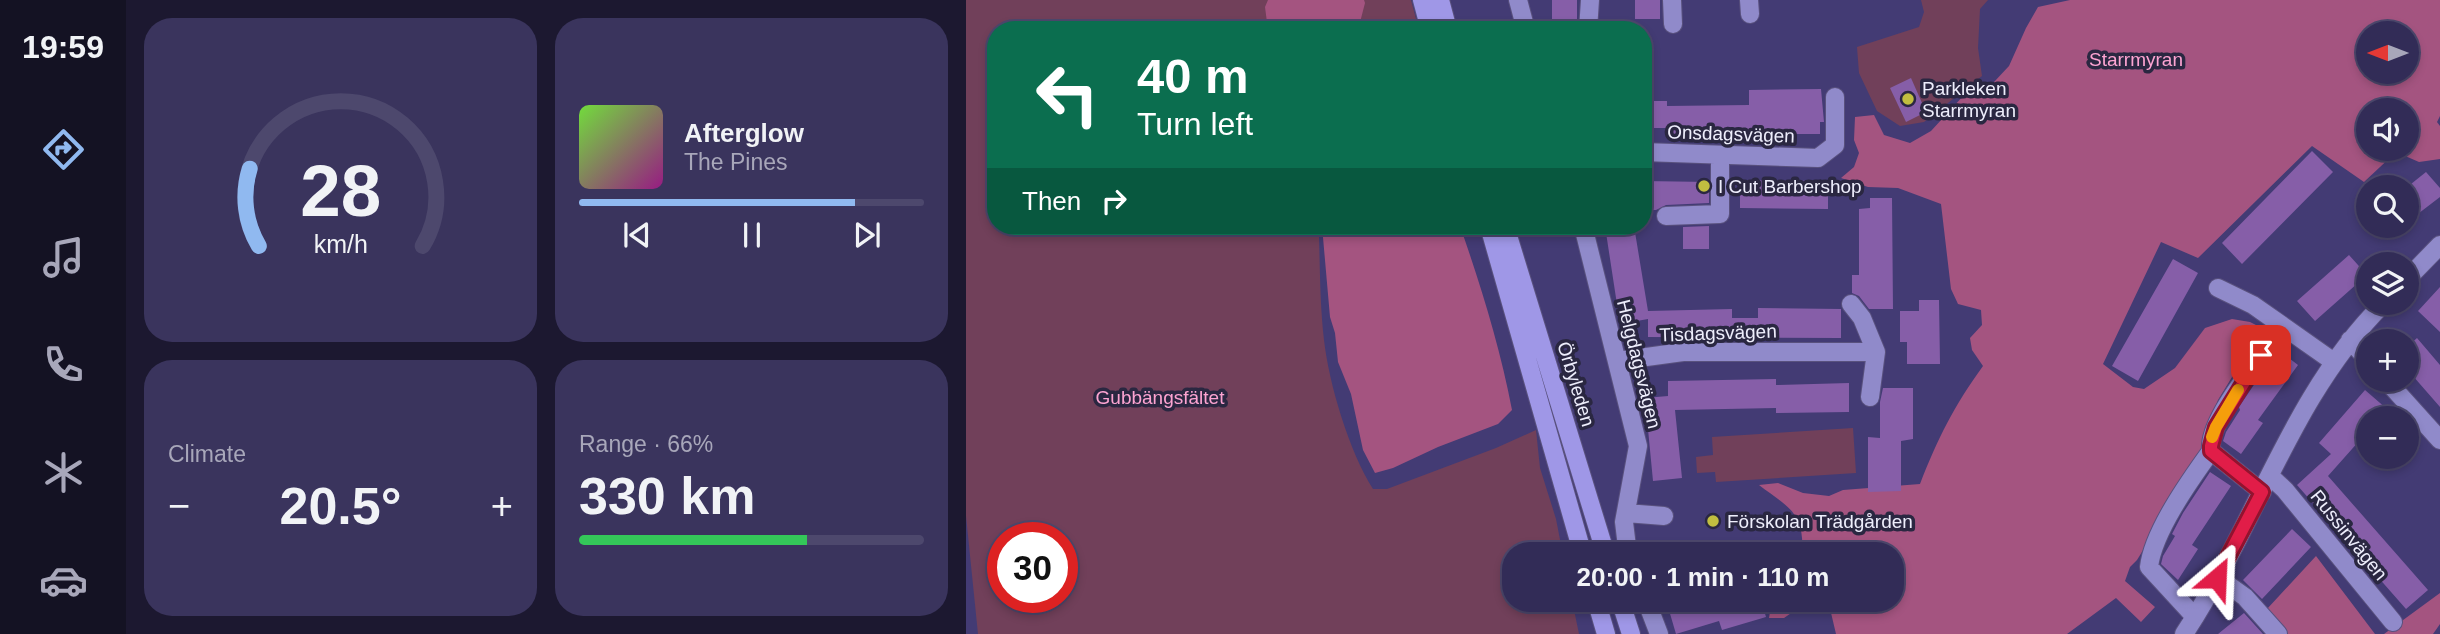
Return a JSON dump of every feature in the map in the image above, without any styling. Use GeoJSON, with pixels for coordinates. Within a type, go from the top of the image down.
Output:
{"type":"FeatureCollection","features":[{"type":"Feature","properties":{"kind":"main road"},"geometry":{"type":"LineString","coordinates":[[1422,0],[1428,21]]}},
{"type":"Feature","properties":{"kind":"main road"},"geometry":{"type":"LineString","coordinates":[[1440,0],[1446,21]]}},
{"type":"Feature","properties":{"kind":"main road","name":"Örbyleden"},"geometry":{"type":"LineString","coordinates":[[1492,235],[1579,542]]}},
{"type":"Feature","properties":{"kind":"main road","name":"Örbyleden"},"geometry":{"type":"LineString","coordinates":[[1508,235],[1602,542]]}},
{"type":"Feature","properties":{"kind":"main road"},"geometry":{"type":"LineString","coordinates":[[1600,612],[1606,634]]}},
{"type":"Feature","properties":{"kind":"main road"},"geometry":{"type":"LineString","coordinates":[[1624,612],[1631,634]]}},
{"type":"Feature","properties":{"kind":"street"},"geometry":{"type":"LineString","coordinates":[[1518,0],[1524,21]]}},
{"type":"Feature","properties":{"kind":"street"},"geometry":{"type":"LineString","coordinates":[[1589,21],[1590,0]]}},
{"type":"Feature","properties":{"kind":"street"},"geometry":{"type":"LineString","coordinates":[[1672,0],[1673,24]]}},
{"type":"Feature","properties":{"kind":"street","name":"Onsdagsvägen"},"geometry":{"type":"LineString","coordinates":[[1652,152],[1818,158],[1835,145],[1835,97]]}},
{"type":"Feature","properties":{"kind":"street"},"geometry":{"type":"LineString","coordinates":[[1665,216],[1720,215],[1720,155]]}},
{"type":"Feature","properties":{"kind":"street","name":"Helgdagsvägen"},"geometry":{"type":"LineString","coordinates":[[1585,235],[1638,446],[1624,522],[1626,542]]}},
{"type":"Feature","properties":{"kind":"street"},"geometry":{"type":"LineString","coordinates":[[2419,267],[2440,245]]}},
{"type":"Feature","properties":{"kind":"street"},"geometry":{"type":"LineString","coordinates":[[2218,288],[2253,304],[2334,362]]}},
{"type":"Feature","properties":{"kind":"street"},"geometry":{"type":"LineString","coordinates":[[1851,304],[1862,318],[1876,352],[1870,397]]}},
{"type":"Feature","properties":{"kind":"street"},"geometry":{"type":"LineString","coordinates":[[2184,634],[2217,578],[2302,414],[2334,362],[2373,315]]}},
{"type":"Feature","properties":{"kind":"street"},"geometry":{"type":"LineString","coordinates":[[2350,340],[2356,347]]}},
{"type":"Feature","properties":{"kind":"street","name":"Tisdagsvägen"},"geometry":{"type":"LineString","coordinates":[[1617,361],[1683,352],[1876,352]]}},
{"type":"Feature","properties":{"kind":"street"},"geometry":{"type":"LineString","coordinates":[[2195,617],[2149,567],[2150,556],[2160,530],[2211,451],[2216,427],[2261,355]]}},
{"type":"Feature","properties":{"kind":"street"},"geometry":{"type":"LineString","coordinates":[[2397,392],[2440,440]]}},
{"type":"Feature","properties":{"kind":"street","name":"Russinvägen"},"geometry":{"type":"LineString","coordinates":[[2211,451],[2266,484],[2285,490],[2393,622]]}},
{"type":"Feature","properties":{"kind":"street"},"geometry":{"type":"LineString","coordinates":[[1626,513],[1664,516]]}},
{"type":"Feature","properties":{"kind":"street"},"geometry":{"type":"LineString","coordinates":[[2217,578],[2245,597],[2278,634]]}},
{"type":"Feature","properties":{"kind":"street"},"geometry":{"type":"LineString","coordinates":[[1650,612],[1658,634]]}},
{"type":"Feature","properties":{"kind":"green space","name":"Gubbängsfältet"},"geometry":{"type":"Polygon","coordinates":[[[966,0],[1411,0],[1417,21],[987,21],[987,235],[1320,235],[1324,340],[1335,396],[1348,437],[1373,489],[1387,489],[1536,430],[1540,468],[1560,542],[1502,542],[1502,612],[1574,612],[1579,634],[978,634],[966,516],[966,0]]]}},
{"type":"Feature","properties":{"kind":"green space"},"geometry":{"type":"Polygon","coordinates":[[[1268,0],[1364,0],[1365,3],[1360,21],[1267,21],[1265,7],[1268,0]]]}},
{"type":"Feature","properties":{"kind":"green space"},"geometry":{"type":"Polygon","coordinates":[[[1921,0],[1988,0],[1980,9],[1978,48],[1982,76],[1924,122],[1900,126],[1877,111],[1859,73],[1857,47],[1919,27],[1924,12],[1921,0]]]}},
{"type":"Feature","properties":{"kind":"green space","name":"Starrmyran"},"geometry":{"type":"Polygon","coordinates":[[[2070,0],[2440,0],[2440,116],[2437,122],[2440,126],[2440,159],[2419,162],[2417,161],[2419,161],[2419,98],[2356,98],[2356,161],[2386,161],[2371,175],[2356,176],[2312,146],[2198,258],[2161,242],[2103,364],[2133,387],[2144,389],[2175,368],[2205,328],[2232,319],[2250,322],[2262,328],[2218,400],[2205,432],[2205,449],[2137,560],[2130,567],[2125,581],[2155,607],[2141,622],[2116,598],[2067,634],[1836,634],[1831,612],[1904,612],[1904,542],[1802,542],[1801,529],[1793,512],[1759,485],[1778,483],[1803,493],[1829,496],[1843,490],[1920,484],[1947,423],[1983,366],[1972,350],[1970,338],[1982,325],[1981,310],[1958,304],[1951,289],[1941,204],[1898,188],[1868,187],[1841,178],[1854,167],[1859,153],[1854,140],[1855,117],[1874,115],[1884,135],[1910,143],[1931,131],[1964,95],[1994,82],[2009,66],[2038,7],[2070,0]]]}},
{"type":"Feature","properties":{"kind":"green space"},"geometry":{"type":"Polygon","coordinates":[[[1323,235],[1463,235],[1502,363],[1512,410],[1498,424],[1375,473],[1363,450],[1351,394],[1338,362],[1335,333],[1330,317],[1323,235]]]}},
{"type":"Feature","properties":{"kind":"green space"},"geometry":{"type":"Polygon","coordinates":[[[1853,428],[1856,473],[1716,482],[1715,472],[1697,473],[1696,457],[1713,455],[1712,437],[1853,428]]]}},
{"type":"Feature","properties":{"kind":"green space"},"geometry":{"type":"Polygon","coordinates":[[[2316,556],[2375,634],[2288,634],[2267,609],[2316,556]]]}},
{"type":"Feature","properties":{"kind":"green space"},"geometry":{"type":"Polygon","coordinates":[[[2440,593],[2440,624],[2433,634],[2384,634],[2440,593]]]}},
{"type":"Feature","properties":{"kind":"green space"},"geometry":{"type":"Polygon","coordinates":[[[1770,612],[1793,612],[1784,618],[1769,618],[1770,612]]]}},
{"type":"Feature","properties":{"kind":"building"},"geometry":{"type":"Polygon","coordinates":[[[1552,0],[1577,0],[1577,21],[1552,21],[1552,0]]]}},
{"type":"Feature","properties":{"kind":"building"},"geometry":{"type":"Polygon","coordinates":[[[1635,0],[1660,0],[1660,19],[1635,19],[1635,0]]]}},
{"type":"Feature","properties":{"kind":"building","name":"Parkleken Starrmyran"},"geometry":{"type":"Polygon","coordinates":[[[1911,78],[1926,112],[1906,122],[1890,88],[1911,78]]]}},
{"type":"Feature","properties":{"kind":"building"},"geometry":{"type":"Polygon","coordinates":[[[1821,89],[1824,122],[1820,122],[1820,134],[1666,134],[1666,128],[1652,128],[1652,101],[1667,101],[1667,106],[1749,105],[1749,90],[1821,89]]]}},
{"type":"Feature","properties":{"kind":"building"},"geometry":{"type":"Polygon","coordinates":[[[2312,151],[2333,172],[2242,264],[2222,243],[2312,151]]]}},
{"type":"Feature","properties":{"kind":"building"},"geometry":{"type":"Polygon","coordinates":[[[2426,172],[2440,188],[2440,197],[2419,213],[2419,178],[2426,172]]]}},
{"type":"Feature","properties":{"kind":"building"},"geometry":{"type":"Polygon","coordinates":[[[1740,180],[1828,181],[1828,209],[1740,208],[1740,180]]]}},
{"type":"Feature","properties":{"kind":"building"},"geometry":{"type":"Polygon","coordinates":[[[1652,181],[1709,182],[1709,203],[1666,205],[1652,210],[1652,181]]]}},
{"type":"Feature","properties":{"kind":"building"},"geometry":{"type":"Polygon","coordinates":[[[1870,198],[1892,198],[1893,309],[1869,309],[1859,296],[1852,293],[1852,275],[1859,275],[1859,209],[1870,208],[1870,198]]]}},
{"type":"Feature","properties":{"kind":"building"},"geometry":{"type":"Polygon","coordinates":[[[1709,226],[1709,249],[1683,249],[1683,227],[1709,226]]]}},
{"type":"Feature","properties":{"kind":"building"},"geometry":{"type":"Polygon","coordinates":[[[1606,235],[1635,235],[1648,311],[1732,309],[1732,318],[1758,318],[1758,308],[1841,309],[1841,338],[1648,337],[1648,319],[1620,324],[1606,235]]]}},
{"type":"Feature","properties":{"kind":"building"},"geometry":{"type":"Polygon","coordinates":[[[2349,255],[2356,263],[2356,285],[2315,321],[2297,301],[2349,255]]]}},
{"type":"Feature","properties":{"kind":"building"},"geometry":{"type":"Polygon","coordinates":[[[2173,259],[2198,273],[2138,381],[2112,366],[2173,259]]]}},
{"type":"Feature","properties":{"kind":"building"},"geometry":{"type":"Polygon","coordinates":[[[2440,287],[2440,332],[2419,310],[2440,287]]]}},
{"type":"Feature","properties":{"kind":"building"},"geometry":{"type":"Polygon","coordinates":[[[1919,300],[1939,300],[1940,364],[1907,364],[1907,342],[1900,342],[1900,311],[1919,311],[1919,300]]]}},
{"type":"Feature","properties":{"kind":"building"},"geometry":{"type":"Polygon","coordinates":[[[2419,340],[2440,365],[2440,407],[2419,383],[2419,340]]]}},
{"type":"Feature","properties":{"kind":"building"},"geometry":{"type":"Polygon","coordinates":[[[2276,348],[2298,365],[2258,420],[2263,423],[2241,454],[2223,441],[2240,410],[2239,407],[2276,348]]]}},
{"type":"Feature","properties":{"kind":"building"},"geometry":{"type":"Polygon","coordinates":[[[1776,379],[1776,385],[1849,383],[1849,412],[1776,413],[1776,408],[1675,410],[1682,478],[1653,481],[1645,398],[1668,396],[1668,381],[1776,379]]]}},
{"type":"Feature","properties":{"kind":"building"},"geometry":{"type":"Polygon","coordinates":[[[1883,388],[1913,388],[1913,439],[1901,441],[1901,491],[1868,492],[1868,437],[1880,438],[1880,402],[1883,388]]]}},
{"type":"Feature","properties":{"kind":"building"},"geometry":{"type":"Polygon","coordinates":[[[2363,392],[2367,392],[2384,406],[2356,406],[2356,444],[2328,476],[2428,590],[2406,609],[2297,485],[2331,454],[2319,443],[2363,392]]]}},
{"type":"Feature","properties":{"kind":"building"},"geometry":{"type":"Polygon","coordinates":[[[2210,472],[2231,486],[2192,545],[2198,549],[2178,580],[2161,564],[2163,556],[2175,536],[2172,534],[2183,513],[2210,472]]]}},
{"type":"Feature","properties":{"kind":"building"},"geometry":{"type":"Polygon","coordinates":[[[2292,529],[2311,547],[2262,599],[2243,580],[2292,529]]]}},
{"type":"Feature","properties":{"kind":"building"},"geometry":{"type":"Polygon","coordinates":[[[1670,612],[1765,612],[1766,617],[1722,630],[1719,621],[1676,634],[1670,612]]]}},
{"type":"Feature","properties":{"kind":"building"},"geometry":{"type":"Polygon","coordinates":[[[2244,613],[2263,634],[2218,634],[2244,613]]]}},
{"type":"Feature","properties":{"kind":"slow traffic"},"geometry":{"type":"LineString","coordinates":[[2212,437],[2238,390]]}},
{"type":"Feature","properties":{"kind":"place","name":"Parkleken Starrmyran"},"geometry":{"type":"Point","coordinates":[1908,99]}},
{"type":"Feature","properties":{"kind":"place","name":"I Cut Barbershop"},"geometry":{"type":"Point","coordinates":[1704,186]}},
{"type":"Feature","properties":{"kind":"place","name":"Förskolan Trädgården"},"geometry":{"type":"Point","coordinates":[1713,521]}},
{"type":"Feature","properties":{"kind":"route"},"geometry":{"type":"LineString","coordinates":[[2217,578],[2262,492],[2211,451],[2213,433],[2261,355]]}}]}
